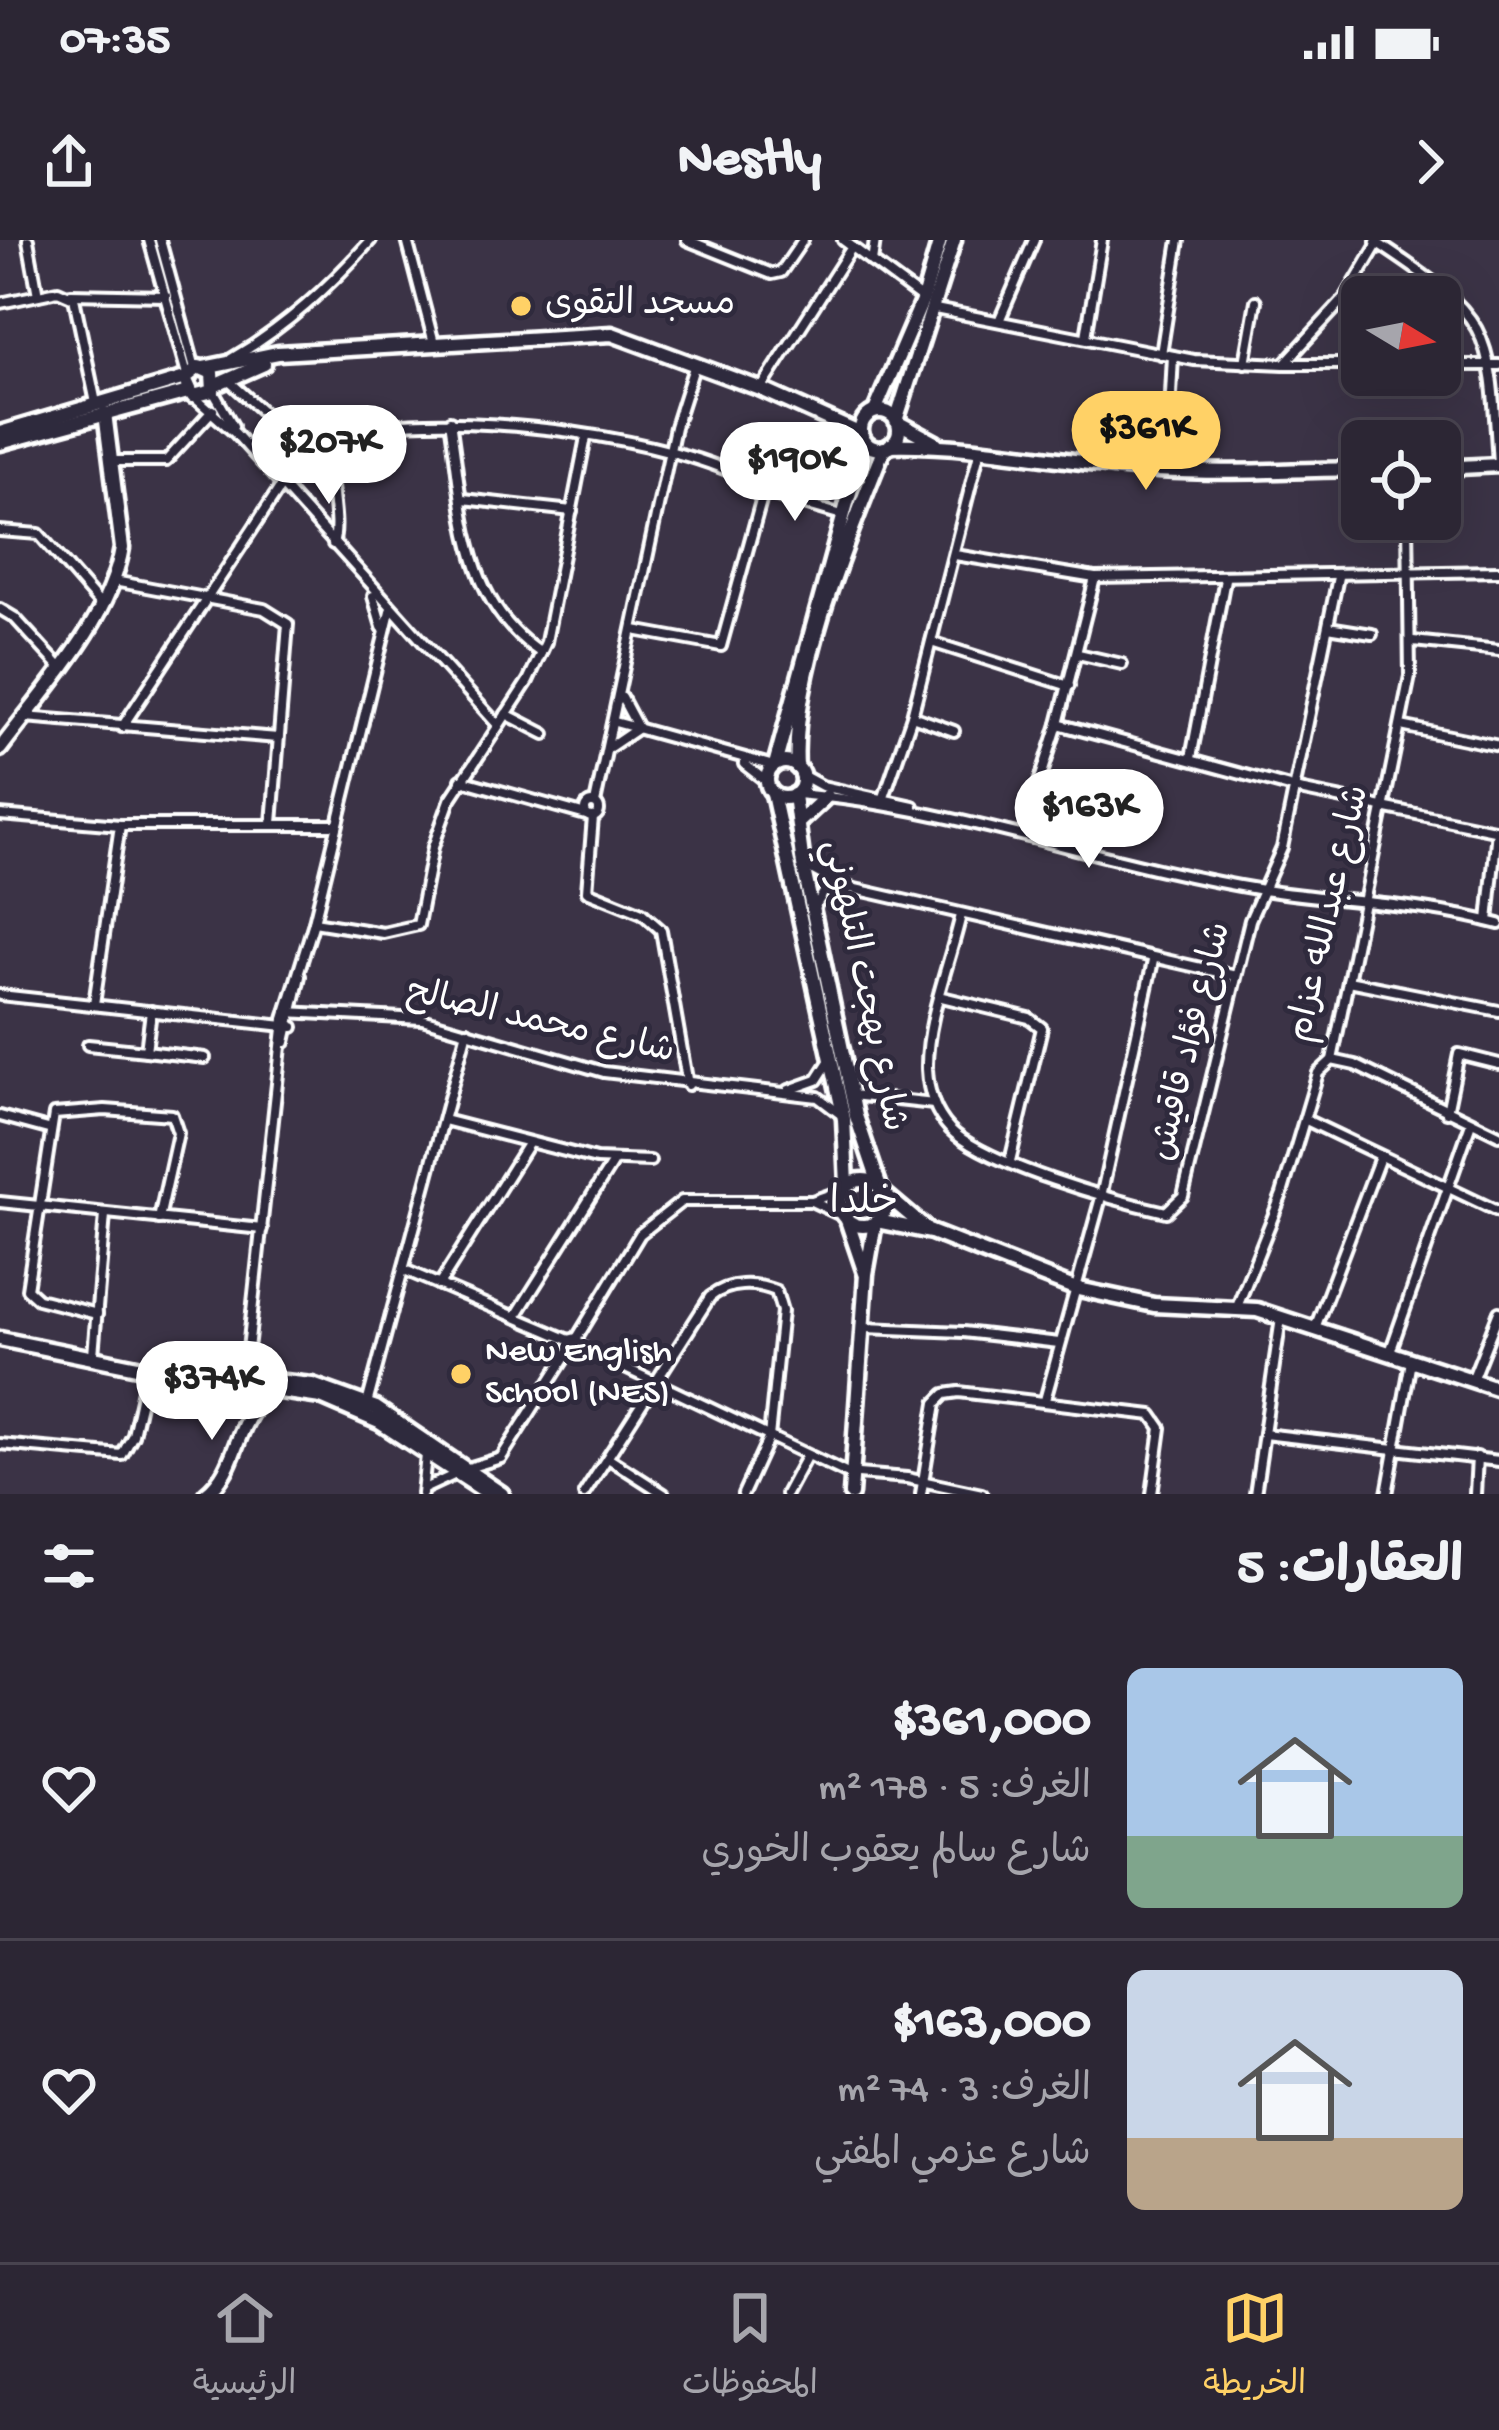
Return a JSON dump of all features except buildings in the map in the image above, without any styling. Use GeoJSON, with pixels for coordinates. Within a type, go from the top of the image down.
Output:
{"type":"FeatureCollection","features":[{"type":"Feature","properties":{"kind":"street"},"geometry":{"type":"LineString","coordinates":[[28,240],[38,295]]}},
{"type":"Feature","properties":{"kind":"street"},"geometry":{"type":"LineString","coordinates":[[149,240],[192,379],[213,410],[496,724]]}},
{"type":"Feature","properties":{"kind":"street"},"geometry":{"type":"LineString","coordinates":[[160,240],[192,379]]}},
{"type":"Feature","properties":{"kind":"street"},"geometry":{"type":"LineString","coordinates":[[0,443],[192,379],[228,361],[269,337],[332,284],[371,240]]}},
{"type":"Feature","properties":{"kind":"street"},"geometry":{"type":"LineString","coordinates":[[407,240],[434,343]]}},
{"type":"Feature","properties":{"kind":"street"},"geometry":{"type":"LineString","coordinates":[[687,240],[772,274],[781,272],[803,240]]}},
{"type":"Feature","properties":{"kind":"street"},"geometry":{"type":"LineString","coordinates":[[872,262],[875,240]]}},
{"type":"Feature","properties":{"kind":"street"},"geometry":{"type":"LineString","coordinates":[[770,788],[864,420],[875,411],[922,299],[940,240]]}},
{"type":"Feature","properties":{"kind":"street"},"geometry":{"type":"LineString","coordinates":[[796,794],[800,771],[797,724],[805,689],[855,515],[897,422],[954,240]]}},
{"type":"Feature","properties":{"kind":"street"},"geometry":{"type":"LineString","coordinates":[[999,321],[1034,240]]}},
{"type":"Feature","properties":{"kind":"street"},"geometry":{"type":"LineString","coordinates":[[1086,337],[1102,240]]}},
{"type":"Feature","properties":{"kind":"street"},"geometry":{"type":"LineString","coordinates":[[1161,354],[1179,240]]}},
{"type":"Feature","properties":{"kind":"street"},"geometry":{"type":"LineString","coordinates":[[1284,364],[1346,297],[1376,241],[1458,298],[1479,329],[1494,366],[1498,465],[1461,467]]}},
{"type":"Feature","properties":{"kind":"street"},"geometry":{"type":"LineString","coordinates":[[760,388],[848,243],[922,299]]}},
{"type":"Feature","properties":{"kind":"street"},"geometry":{"type":"LineString","coordinates":[[0,303],[38,295],[166,296]]}},
{"type":"Feature","properties":{"kind":"street"},"geometry":{"type":"LineString","coordinates":[[0,749],[100,604],[122,548],[111,460],[70,295]]}},
{"type":"Feature","properties":{"kind":"street"},"geometry":{"type":"LineString","coordinates":[[1245,363],[1256,301]]}},
{"type":"Feature","properties":{"kind":"street"},"geometry":{"type":"LineString","coordinates":[[934,309],[1173,356],[1341,364]]}},
{"type":"Feature","properties":{"kind":"street"},"geometry":{"type":"LineString","coordinates":[[228,361],[278,353],[604,333],[760,388],[887,447],[937,444],[979,453],[1167,470],[1341,469]]}},
{"type":"Feature","properties":{"kind":"street"},"geometry":{"type":"LineString","coordinates":[[269,337],[278,353]]}},
{"type":"Feature","properties":{"kind":"street"},"geometry":{"type":"LineString","coordinates":[[192,379],[218,385],[250,365],[330,352]]}},
{"type":"Feature","properties":{"kind":"street"},"geometry":{"type":"LineString","coordinates":[[1167,470],[1173,356]]}},
{"type":"Feature","properties":{"kind":"street"},"geometry":{"type":"LineString","coordinates":[[592,803],[609,750],[669,454],[695,362]]}},
{"type":"Feature","properties":{"kind":"street"},"geometry":{"type":"LineString","coordinates":[[1461,365],[1494,366]]}},
{"type":"Feature","properties":{"kind":"street"},"geometry":{"type":"LineString","coordinates":[[192,379],[218,385],[330,472]]}},
{"type":"Feature","properties":{"kind":"street"},"geometry":{"type":"LineString","coordinates":[[218,385],[235,433]]}},
{"type":"Feature","properties":{"kind":"street"},"geometry":{"type":"LineString","coordinates":[[0,433],[100,408]]}},
{"type":"Feature","properties":{"kind":"street"},"geometry":{"type":"LineString","coordinates":[[111,460],[166,461],[213,410]]}},
{"type":"Feature","properties":{"kind":"street"},"geometry":{"type":"LineString","coordinates":[[875,411],[937,444]]}},
{"type":"Feature","properties":{"kind":"street"},"geometry":{"type":"LineString","coordinates":[[450,421],[480,587],[518,634],[541,653]]}},
{"type":"Feature","properties":{"kind":"street"},"geometry":{"type":"LineString","coordinates":[[333,544],[338,516],[330,472],[337,440],[344,433],[450,421],[508,423],[669,454],[747,479],[760,491],[842,515]]}},
{"type":"Feature","properties":{"kind":"street"},"geometry":{"type":"LineString","coordinates":[[314,922],[383,933],[418,925],[437,834],[461,780],[541,653],[557,601],[586,436]]}},
{"type":"Feature","properties":{"kind":"street"},"geometry":{"type":"LineString","coordinates":[[894,802],[896,774],[979,453]]}},
{"type":"Feature","properties":{"kind":"street"},"geometry":{"type":"LineString","coordinates":[[122,727],[280,487]]}},
{"type":"Feature","properties":{"kind":"street"},"geometry":{"type":"LineString","coordinates":[[634,630],[721,646],[760,491]]}},
{"type":"Feature","properties":{"kind":"street"},"geometry":{"type":"LineString","coordinates":[[463,499],[572,512]]}},
{"type":"Feature","properties":{"kind":"street"},"geometry":{"type":"LineString","coordinates":[[0,531],[39,534],[100,604]]}},
{"type":"Feature","properties":{"kind":"street","name":"شارع عبدالله عزام"},"geometry":{"type":"LineString","coordinates":[[1237,1307],[1306,1120],[1318,1073],[1332,1060],[1401,726],[1413,641],[1409,540]]}},
{"type":"Feature","properties":{"kind":"street"},"geometry":{"type":"LineString","coordinates":[[955,555],[1095,578],[1499,571]]}},
{"type":"Feature","properties":{"kind":"street","name":"شارع فؤاد قاقيش"},"geometry":{"type":"LineString","coordinates":[[934,1104],[954,1133],[1010,1161],[1101,1195],[1166,1212],[1180,1202],[1236,976],[1263,890],[1282,848],[1338,577]]}},
{"type":"Feature","properties":{"kind":"street"},"geometry":{"type":"LineString","coordinates":[[1023,833],[1069,686],[1095,578]]}},
{"type":"Feature","properties":{"kind":"street"},"geometry":{"type":"LineString","coordinates":[[1191,758],[1226,579]]}},
{"type":"Feature","properties":{"kind":"street"},"geometry":{"type":"LineString","coordinates":[[112,581],[274,612],[288,624],[272,823]]}},
{"type":"Feature","properties":{"kind":"street"},"geometry":{"type":"LineString","coordinates":[[370,589],[383,639]]}},
{"type":"Feature","properties":{"kind":"street"},"geometry":{"type":"LineString","coordinates":[[0,609],[60,667]]}},
{"type":"Feature","properties":{"kind":"street"},"geometry":{"type":"LineString","coordinates":[[245,1377],[284,1043],[390,610]]}},
{"type":"Feature","properties":{"kind":"street"},"geometry":{"type":"LineString","coordinates":[[383,639],[399,621]]}},
{"type":"Feature","properties":{"kind":"street"},"geometry":{"type":"LineString","coordinates":[[1328,627],[1372,634]]}},
{"type":"Feature","properties":{"kind":"street"},"geometry":{"type":"LineString","coordinates":[[1413,641],[1499,650]]}},
{"type":"Feature","properties":{"kind":"street"},"geometry":{"type":"LineString","coordinates":[[931,642],[1069,686]]}},
{"type":"Feature","properties":{"kind":"street"},"geometry":{"type":"LineString","coordinates":[[1078,654],[1122,664]]}},
{"type":"Feature","properties":{"kind":"street"},"geometry":{"type":"LineString","coordinates":[[621,691],[638,728]]}},
{"type":"Feature","properties":{"kind":"street"},"geometry":{"type":"LineString","coordinates":[[506,714],[545,734]]}},
{"type":"Feature","properties":{"kind":"street"},"geometry":{"type":"LineString","coordinates":[[912,716],[954,731]]}},
{"type":"Feature","properties":{"kind":"street"},"geometry":{"type":"LineString","coordinates":[[25,717],[278,738]]}},
{"type":"Feature","properties":{"kind":"street"},"geometry":{"type":"LineString","coordinates":[[615,722],[738,760],[800,771],[828,788],[1263,890],[1364,898],[1499,924]]}},
{"type":"Feature","properties":{"kind":"street"},"geometry":{"type":"LineString","coordinates":[[1058,724],[1295,788],[1498,831],[1488,921]]}},
{"type":"Feature","properties":{"kind":"street"},"geometry":{"type":"LineString","coordinates":[[1401,726],[1499,746]]}},
{"type":"Feature","properties":{"kind":"street"},"geometry":{"type":"LineString","coordinates":[[609,750],[638,728]]}},
{"type":"Feature","properties":{"kind":"street"},"geometry":{"type":"LineString","coordinates":[[738,760],[770,788],[882,800]]}},
{"type":"Feature","properties":{"kind":"street"},"geometry":{"type":"LineString","coordinates":[[882,800],[896,774]]}},
{"type":"Feature","properties":{"kind":"street"},"geometry":{"type":"LineString","coordinates":[[461,780],[590,816],[599,812],[592,803]]}},
{"type":"Feature","properties":{"kind":"street","name":"شارع بهجت التلهوني"},"geometry":{"type":"LineString","coordinates":[[770,788],[844,1119],[845,1188]]}},
{"type":"Feature","properties":{"kind":"street","name":"شارع بهجت التلهوني"},"geometry":{"type":"LineString","coordinates":[[796,794],[803,865],[852,1095],[882,1190]]}},
{"type":"Feature","properties":{"kind":"street"},"geometry":{"type":"LineString","coordinates":[[798,823],[827,796]]}},
{"type":"Feature","properties":{"kind":"street"},"geometry":{"type":"LineString","coordinates":[[566,806],[592,803]]}},
{"type":"Feature","properties":{"kind":"street"},"geometry":{"type":"LineString","coordinates":[[0,815],[119,825],[336,825]]}},
{"type":"Feature","properties":{"kind":"street"},"geometry":{"type":"LineString","coordinates":[[590,816],[587,891],[642,913],[661,930],[688,1084]]}},
{"type":"Feature","properties":{"kind":"street"},"geometry":{"type":"LineString","coordinates":[[94,1004],[119,825]]}},
{"type":"Feature","properties":{"kind":"street"},"geometry":{"type":"LineString","coordinates":[[803,865],[842,886],[1153,961],[1236,976]]}},
{"type":"Feature","properties":{"kind":"street"},"geometry":{"type":"LineString","coordinates":[[813,910],[824,892],[842,886]]}},
{"type":"Feature","properties":{"kind":"street"},"geometry":{"type":"LineString","coordinates":[[852,1095],[934,1104],[928,1054],[961,915]]}},
{"type":"Feature","properties":{"kind":"street"},"geometry":{"type":"LineString","coordinates":[[1045,1400],[1101,1195],[1153,961]]}},
{"type":"Feature","properties":{"kind":"street"},"geometry":{"type":"LineString","coordinates":[[1348,981],[1499,1010]]}},
{"type":"Feature","properties":{"kind":"street","name":"شارع محمد الصالح"},"geometry":{"type":"LineString","coordinates":[[0,995],[260,1023],[414,1018],[589,1069],[824,1099],[844,1119]]}},
{"type":"Feature","properties":{"kind":"street"},"geometry":{"type":"LineString","coordinates":[[942,997],[1029,1018],[1042,1028],[1010,1161]]}},
{"type":"Feature","properties":{"kind":"street"},"geometry":{"type":"LineString","coordinates":[[146,1051],[151,1011]]}},
{"type":"Feature","properties":{"kind":"street"},"geometry":{"type":"LineString","coordinates":[[365,1409],[406,1271],[467,1031]]}},
{"type":"Feature","properties":{"kind":"street"},"geometry":{"type":"LineString","coordinates":[[88,1045],[206,1058]]}},
{"type":"Feature","properties":{"kind":"street"},"geometry":{"type":"LineString","coordinates":[[782,1091],[821,1077],[831,1053]]}},
{"type":"Feature","properties":{"kind":"street"},"geometry":{"type":"LineString","coordinates":[[1448,1112],[1459,1054],[1499,1064]]}},
{"type":"Feature","properties":{"kind":"street"},"geometry":{"type":"LineString","coordinates":[[1332,1060],[1355,1065],[1499,1135]]}},
{"type":"Feature","properties":{"kind":"street"},"geometry":{"type":"LineString","coordinates":[[97,1314],[28,1293],[48,1129],[61,1110],[172,1115],[178,1133],[159,1219]]}},
{"type":"Feature","properties":{"kind":"street"},"geometry":{"type":"LineString","coordinates":[[0,1116],[48,1129]]}},
{"type":"Feature","properties":{"kind":"street"},"geometry":{"type":"LineString","coordinates":[[444,1120],[613,1162],[650,1162]]}},
{"type":"Feature","properties":{"kind":"street"},"geometry":{"type":"LineString","coordinates":[[1306,1120],[1499,1212]]}},
{"type":"Feature","properties":{"kind":"street"},"geometry":{"type":"LineString","coordinates":[[1390,1354],[1471,1123]]}},
{"type":"Feature","properties":{"kind":"street"},"geometry":{"type":"LineString","coordinates":[[439,1285],[529,1144]]}},
{"type":"Feature","properties":{"kind":"street"},"geometry":{"type":"LineString","coordinates":[[1315,1329],[1380,1156]]}},
{"type":"Feature","properties":{"kind":"street"},"geometry":{"type":"LineString","coordinates":[[516,1316],[613,1162]]}},
{"type":"Feature","properties":{"kind":"street"},"geometry":{"type":"LineString","coordinates":[[424,1492],[460,1471],[487,1467],[501,1458],[640,1234],[671,1206],[694,1198],[811,1201],[860,1180],[882,1190],[931,1232]]}},
{"type":"Feature","properties":{"kind":"street"},"geometry":{"type":"LineString","coordinates":[[845,1188],[845,1218],[866,1274]]}},
{"type":"Feature","properties":{"kind":"street"},"geometry":{"type":"LineString","coordinates":[[851,1494],[866,1274],[876,1222],[885,1208],[882,1190]]}},
{"type":"Feature","properties":{"kind":"street"},"geometry":{"type":"LineString","coordinates":[[811,1201],[861,1226],[876,1222],[931,1232],[1074,1288],[1154,1305],[1237,1307],[1499,1389]]}},
{"type":"Feature","properties":{"kind":"street"},"geometry":{"type":"LineString","coordinates":[[0,1202],[262,1229]]}},
{"type":"Feature","properties":{"kind":"street"},"geometry":{"type":"LineString","coordinates":[[93,1355],[105,1215]]}},
{"type":"Feature","properties":{"kind":"street"},"geometry":{"type":"LineString","coordinates":[[406,1271],[516,1316],[855,1476],[982,1494]]}},
{"type":"Feature","properties":{"kind":"street"},"geometry":{"type":"LineString","coordinates":[[584,1494],[717,1291],[733,1285],[771,1288],[782,1311],[769,1437],[743,1494]]}},
{"type":"Feature","properties":{"kind":"street"},"geometry":{"type":"LineString","coordinates":[[1472,1380],[1499,1312]]}},
{"type":"Feature","properties":{"kind":"street"},"geometry":{"type":"LineString","coordinates":[[1255,1494],[1281,1318]]}},
{"type":"Feature","properties":{"kind":"street"},"geometry":{"type":"LineString","coordinates":[[865,1328],[1059,1343]]}},
{"type":"Feature","properties":{"kind":"street"},"geometry":{"type":"LineString","coordinates":[[0,1339],[365,1409],[426,1453],[502,1494]]}},
{"type":"Feature","properties":{"kind":"street"},"geometry":{"type":"LineString","coordinates":[[1387,1494],[1412,1361]]}},
{"type":"Feature","properties":{"kind":"street"},"geometry":{"type":"LineString","coordinates":[[0,1444],[122,1455],[133,1435],[149,1365]]}},
{"type":"Feature","properties":{"kind":"street"},"geometry":{"type":"LineString","coordinates":[[187,1374],[319,1387],[365,1409],[489,1494]]}},
{"type":"Feature","properties":{"kind":"street"},"geometry":{"type":"LineString","coordinates":[[206,1494],[228,1471],[246,1416],[244,1401],[229,1384]]}},
{"type":"Feature","properties":{"kind":"street"},"geometry":{"type":"LineString","coordinates":[[246,1416],[280,1390]]}},
{"type":"Feature","properties":{"kind":"street"},"geometry":{"type":"LineString","coordinates":[[922,1494],[940,1397],[959,1391],[1157,1418],[1161,1435],[1152,1494]]}},
{"type":"Feature","properties":{"kind":"street"},"geometry":{"type":"LineString","coordinates":[[1264,1434],[1499,1462]]}},
{"type":"Feature","properties":{"kind":"street"},"geometry":{"type":"LineString","coordinates":[[424,1492],[426,1453]]}},
{"type":"Feature","properties":{"kind":"street"},"geometry":{"type":"LineString","coordinates":[[786,1494],[807,1455]]}},
{"type":"Feature","properties":{"kind":"street"},"geometry":{"type":"LineString","coordinates":[[1474,1494],[1477,1457]]}},
{"type":"Feature","properties":{"kind":"street"},"geometry":{"type":"LineString","coordinates":[[608,1459],[664,1494]]}},
{"type":"Feature","properties":{"kind":"place","name":"مسجد التقوى"},"geometry":{"type":"Point","coordinates":[521,306]}},
{"type":"Feature","properties":{"kind":"place","name":"New English School (NES)"},"geometry":{"type":"Point","coordinates":[461,1374]}},
{"type":"Feature","properties":{"kind":"district","name":"خلدا"},"geometry":{"type":"Point","coordinates":[864,1205]}}]}
